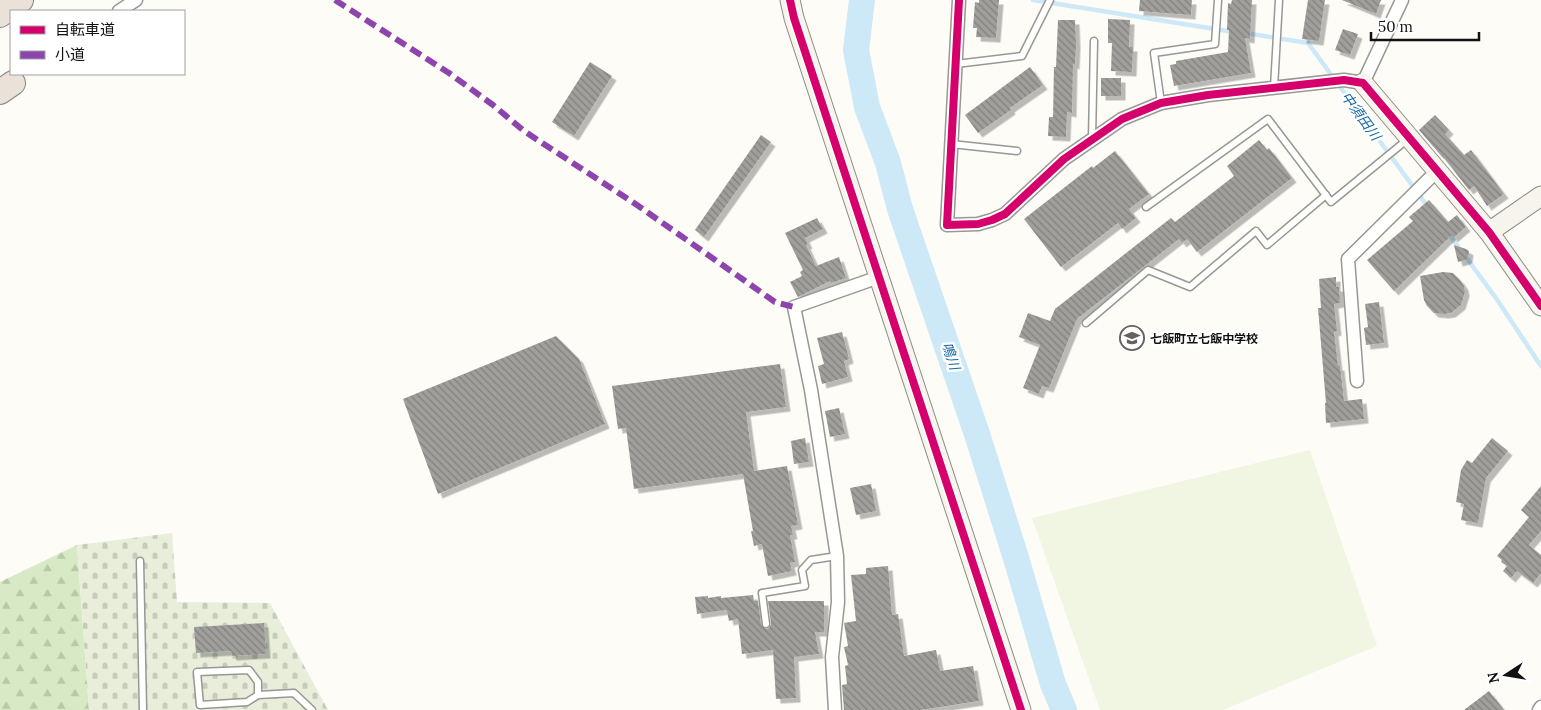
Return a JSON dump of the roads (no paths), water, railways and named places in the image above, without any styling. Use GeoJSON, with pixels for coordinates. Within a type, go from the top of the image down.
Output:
{"type":"FeatureCollection","features":[{"type":"Feature","properties":{"kind":"highway"},"geometry":{"type":"LineString","coordinates":[[0,16],[21,0]]}},
{"type":"Feature","properties":{"kind":"street"},"geometry":{"type":"LineString","coordinates":[[121,10],[136,0]]}},
{"type":"Feature","properties":{"kind":"street"},"geometry":{"type":"LineString","coordinates":[[790,0],[794,18],[1021,710]]}},
{"type":"Feature","properties":{"kind":"street"},"geometry":{"type":"LineString","coordinates":[[959,0],[947,225],[978,224],[1005,214],[1064,159],[1122,119],[1161,103],[1208,95],[1344,80],[1362,83],[1489,232],[1541,306]]}},
{"type":"Feature","properties":{"kind":"street"},"geometry":{"type":"LineString","coordinates":[[1362,83],[1402,0]]}},
{"type":"Feature","properties":{"kind":"street"},"geometry":{"type":"LineString","coordinates":[[1357,381],[1348,259],[1437,171]]}},
{"type":"Feature","properties":{"kind":"street"},"geometry":{"type":"LineString","coordinates":[[1489,232],[1541,196]]}},
{"type":"Feature","properties":{"kind":"street"},"geometry":{"type":"LineString","coordinates":[[835,710],[832,657],[838,602],[837,556],[811,390],[794,307],[879,277]]}},
{"type":"Feature","properties":{"kind":"lane"},"geometry":{"type":"LineString","coordinates":[[956,64],[1022,56],[1050,0]]}},
{"type":"Feature","properties":{"kind":"lane"},"geometry":{"type":"LineString","coordinates":[[1161,103],[1154,53],[1215,44],[1218,0]]}},
{"type":"Feature","properties":{"kind":"lane"},"geometry":{"type":"LineString","coordinates":[[1274,88],[1279,0]]}},
{"type":"Feature","properties":{"kind":"lane"},"geometry":{"type":"LineString","coordinates":[[1092,140],[1094,41]]}},
{"type":"Feature","properties":{"kind":"lane"},"geometry":{"type":"LineString","coordinates":[[1146,207],[1268,118],[1332,202],[1409,138]]}},
{"type":"Feature","properties":{"kind":"lane"},"geometry":{"type":"LineString","coordinates":[[951,144],[1017,151]]}},
{"type":"Feature","properties":{"kind":"lane"},"geometry":{"type":"LineString","coordinates":[[1086,323],[1148,270],[1190,287],[1256,231],[1267,244],[1326,195]]}},
{"type":"Feature","properties":{"kind":"lane"},"geometry":{"type":"LineString","coordinates":[[766,624],[762,593],[805,586],[802,570],[811,560],[837,556]]}},
{"type":"Feature","properties":{"kind":"lane"},"geometry":{"type":"LineString","coordinates":[[140,561],[143,710]]}},
{"type":"Feature","properties":{"kind":"lane"},"geometry":{"type":"LineString","coordinates":[[258,694],[258,682],[249,670],[197,672],[200,705],[247,702],[258,694],[294,693],[312,710]]}},
{"type":"Feature","properties":{"kind":"waterway","name":"鳴川"},"geometry":{"type":"LineString","coordinates":[[862,0],[856,50],[867,107],[888,163],[900,209],[977,434],[1053,684],[1064,710]]}},
{"type":"Feature","properties":{"kind":"waterway","name":"中須田川"},"geometry":{"type":"LineString","coordinates":[[1033,0],[1234,32]]}},
{"type":"Feature","properties":{"kind":"waterway","name":"中須田川"},"geometry":{"type":"LineString","coordinates":[[1245,33],[1308,43],[1428,207]]}},
{"type":"Feature","properties":{"kind":"waterway","name":"中須田川"},"geometry":{"type":"LineString","coordinates":[[1448,233],[1496,298],[1541,366]]}},
{"type":"Feature","properties":{"kind":"place","name":"七飯町立七飯中学校"},"geometry":{"type":"Point","coordinates":[1132,338]}}]}
